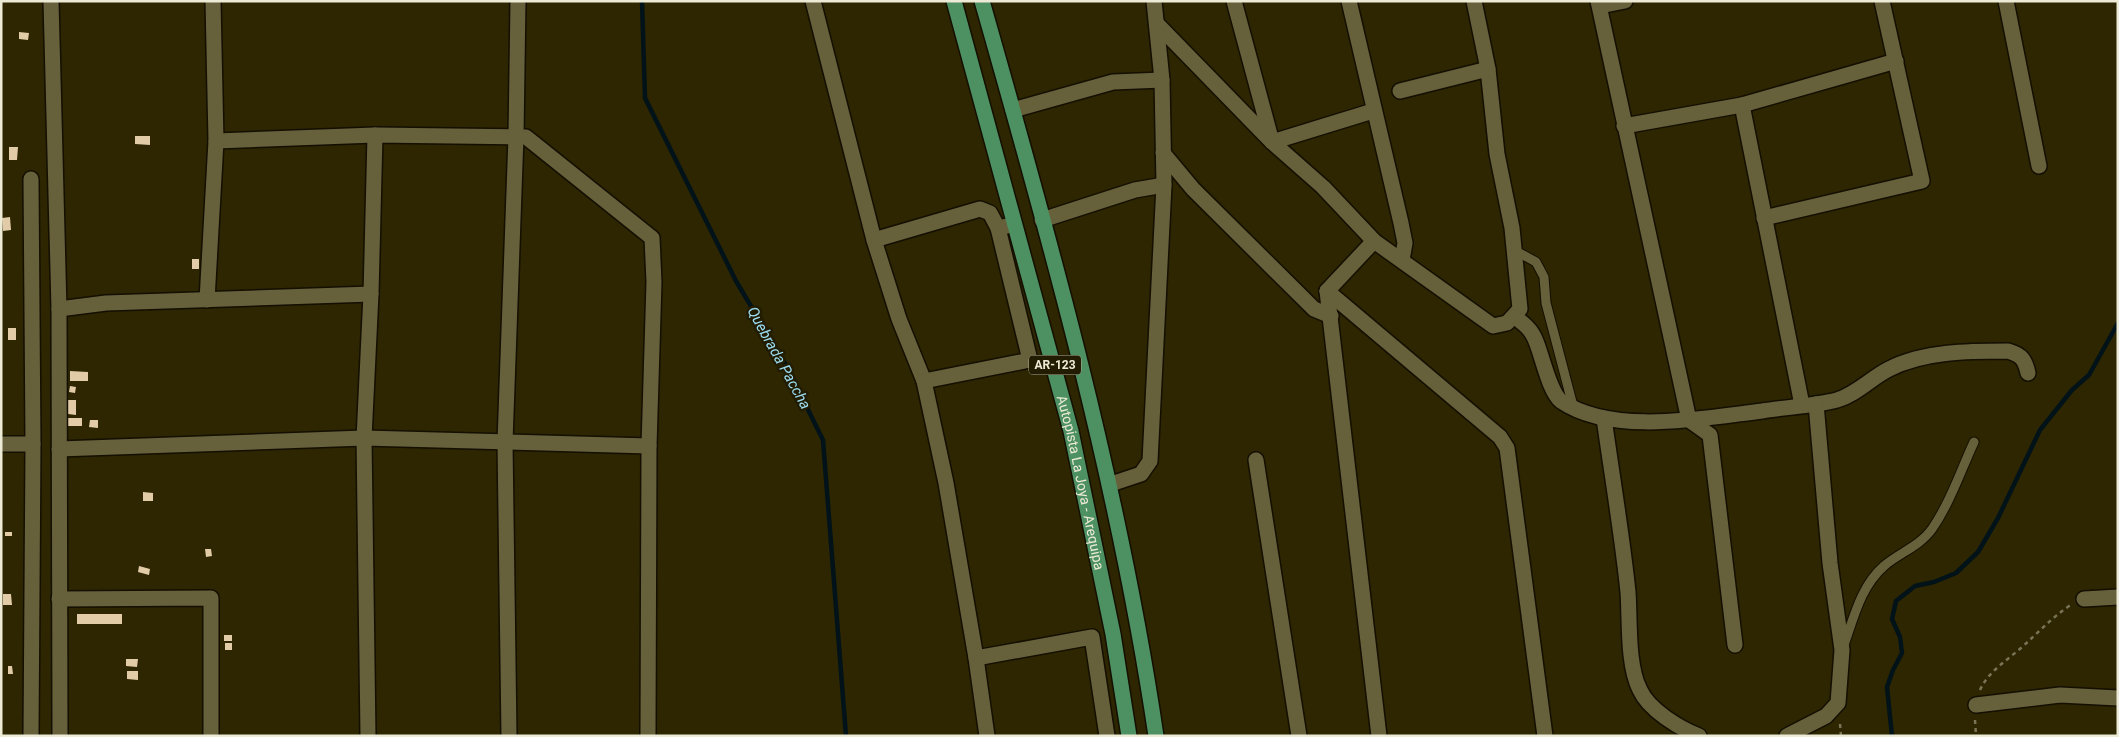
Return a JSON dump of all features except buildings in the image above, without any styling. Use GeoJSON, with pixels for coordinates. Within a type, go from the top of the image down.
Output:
{"type":"FeatureCollection","features":[{"type":"Feature","properties":{"kind":"main road","name":"Autopista La Joya - Arequipa"},"geometry":{"type":"LineString","coordinates":[[954,1],[1071,431],[1113,634],[1129,736]]}},
{"type":"Feature","properties":{"kind":"main road","name":"Autopista La Joya - Arequipa"},"geometry":{"type":"LineString","coordinates":[[982,1],[1013,110],[1110,484],[1142,638],[1156,736]]}},
{"type":"Feature","properties":{"kind":"street"},"geometry":{"type":"LineString","coordinates":[[51,1],[59,309],[58,599],[60,736]]}},
{"type":"Feature","properties":{"kind":"street"},"geometry":{"type":"LineString","coordinates":[[207,300],[216,141],[213,1]]}},
{"type":"Feature","properties":{"kind":"street"},"geometry":{"type":"LineString","coordinates":[[509,736],[505,442],[516,136],[518,1]]}},
{"type":"Feature","properties":{"kind":"street"},"geometry":{"type":"LineString","coordinates":[[813,1],[874,240],[899,319],[924,381],[946,483],[976,658],[986,736]]}},
{"type":"Feature","properties":{"kind":"street"},"geometry":{"type":"LineString","coordinates":[[1110,484],[1141,474],[1150,460],[1164,185],[1162,80],[1158,25],[1154,1]]}},
{"type":"Feature","properties":{"kind":"street"},"geometry":{"type":"LineString","coordinates":[[1234,1],[1272,142]]}},
{"type":"Feature","properties":{"kind":"street"},"geometry":{"type":"LineString","coordinates":[[1349,1],[1405,243],[1402,260]]}},
{"type":"Feature","properties":{"kind":"street"},"geometry":{"type":"LineString","coordinates":[[1158,25],[1272,142],[1323,187],[1374,241],[1493,326],[1507,323],[1515,317],[1520,309],[1512,228],[1497,154],[1488,69],[1474,1]]}},
{"type":"Feature","properties":{"kind":"street"},"geometry":{"type":"LineString","coordinates":[[1625,1],[1599,4],[1689,420],[1710,435],[1735,645]]}},
{"type":"Feature","properties":{"kind":"street"},"geometry":{"type":"LineString","coordinates":[[1764,218],[1922,181],[1882,1]]}},
{"type":"Feature","properties":{"kind":"street"},"geometry":{"type":"LineString","coordinates":[[2006,1],[2039,166]]}},
{"type":"Feature","properties":{"kind":"street"},"geometry":{"type":"LineString","coordinates":[[1624,126],[1742,105],[1896,61]]}},
{"type":"Feature","properties":{"kind":"street"},"geometry":{"type":"LineString","coordinates":[[1400,91],[1488,69]]}},
{"type":"Feature","properties":{"kind":"street"},"geometry":{"type":"LineString","coordinates":[[1013,110],[1113,82],[1162,80]]}},
{"type":"Feature","properties":{"kind":"street"},"geometry":{"type":"LineString","coordinates":[[1742,105],[1764,218],[1809,404],[1842,650],[1838,702],[1826,716],[1787,736]]}},
{"type":"Feature","properties":{"kind":"street"},"geometry":{"type":"LineString","coordinates":[[1272,142],[1373,111]]}},
{"type":"Feature","properties":{"kind":"street"},"geometry":{"type":"LineString","coordinates":[[216,141],[375,135],[526,137],[652,238],[654,282],[649,446],[648,736]]}},
{"type":"Feature","properties":{"kind":"street"},"geometry":{"type":"LineString","coordinates":[[368,736],[364,438],[371,294],[375,135]]}},
{"type":"Feature","properties":{"kind":"street"},"geometry":{"type":"LineString","coordinates":[[1164,153],[1193,189],[1314,309],[1330,316]]}},
{"type":"Feature","properties":{"kind":"street"},"geometry":{"type":"LineString","coordinates":[[31,179],[33,444],[31,736]]}},
{"type":"Feature","properties":{"kind":"street"},"geometry":{"type":"LineString","coordinates":[[1042,220],[1135,190],[1164,185]]}},
{"type":"Feature","properties":{"kind":"street"},"geometry":{"type":"LineString","coordinates":[[874,240],[980,209],[990,213],[998,228],[1030,360],[924,381]]}},
{"type":"Feature","properties":{"kind":"street"},"geometry":{"type":"LineString","coordinates":[[998,228],[1016,224]]}},
{"type":"Feature","properties":{"kind":"street"},"geometry":{"type":"LineString","coordinates":[[1327,291],[1374,241]]}},
{"type":"Feature","properties":{"kind":"street"},"geometry":{"type":"LineString","coordinates":[[1327,291],[1379,736]]}},
{"type":"Feature","properties":{"kind":"street"},"geometry":{"type":"LineString","coordinates":[[1327,291],[1500,436],[1507,448],[1545,736]]}},
{"type":"Feature","properties":{"kind":"street"},"geometry":{"type":"LineString","coordinates":[[59,309],[106,302],[371,294]]}},
{"type":"Feature","properties":{"kind":"street"},"geometry":{"type":"LineString","coordinates":[[1515,317],[1527,326],[1535,338],[1552,388],[1560,401],[1582,412],[1604,418],[1658,422],[1689,420],[1838,399],[1853,393],[1890,369],[1926,357],[2008,351],[2019,354],[2026,361],[2028,373]]}},
{"type":"Feature","properties":{"kind":"street"},"geometry":{"type":"LineString","coordinates":[[1604,418],[1628,590],[1634,667],[1639,689],[1646,700],[1672,721],[1699,736]]}},
{"type":"Feature","properties":{"kind":"street"},"geometry":{"type":"LineString","coordinates":[[59,449],[364,438],[649,446]]}},
{"type":"Feature","properties":{"kind":"street"},"geometry":{"type":"LineString","coordinates":[[1,444],[33,444]]}},
{"type":"Feature","properties":{"kind":"street"},"geometry":{"type":"LineString","coordinates":[[1256,460],[1299,736]]}},
{"type":"Feature","properties":{"kind":"street"},"geometry":{"type":"LineString","coordinates":[[2084,599],[2118,597]]}},
{"type":"Feature","properties":{"kind":"street"},"geometry":{"type":"LineString","coordinates":[[58,599],[211,598],[210,736]]}},
{"type":"Feature","properties":{"kind":"street"},"geometry":{"type":"LineString","coordinates":[[976,658],[1092,636],[1107,736]]}},
{"type":"Feature","properties":{"kind":"street"},"geometry":{"type":"LineString","coordinates":[[1976,705],[2060,695],[2118,698]]}},
{"type":"Feature","properties":{"kind":"lane"},"geometry":{"type":"LineString","coordinates":[[1514,250],[1536,262],[1544,277],[1546,303],[1573,406]]}},
{"type":"Feature","properties":{"kind":"lane"},"geometry":{"type":"LineString","coordinates":[[1842,650],[1862,596],[1873,578],[1884,565],[1920,542],[1931,530],[1940,516],[1974,442]]}},
{"type":"Feature","properties":{"kind":"path"},"geometry":{"type":"LineString","coordinates":[[1976,736],[1976,705],[1983,684],[1989,675],[2027,642],[2042,626],[2072,604],[2084,599]]}},
{"type":"Feature","properties":{"kind":"waterway","name":"Quebrada Paccha"},"geometry":{"type":"LineString","coordinates":[[642,1],[645,98],[736,281],[786,365],[823,440],[846,736]]}},
{"type":"Feature","properties":{"kind":"waterway"},"geometry":{"type":"LineString","coordinates":[[1892,736],[1887,687],[1902,653],[1900,637],[1892,619],[1896,601],[1915,586],[1934,582],[1956,573],[1978,552],[1998,518],[2040,430],[2072,390],[2089,375],[2118,323]]}}]}
